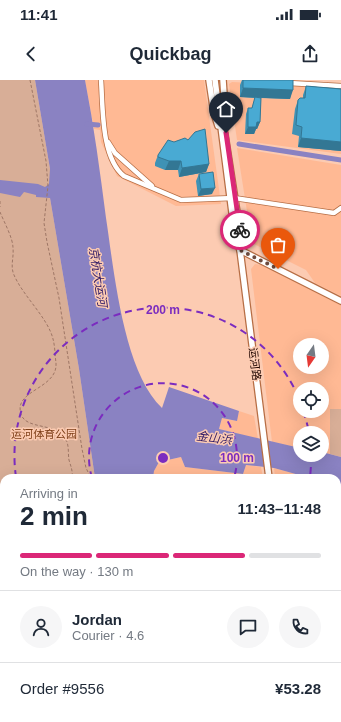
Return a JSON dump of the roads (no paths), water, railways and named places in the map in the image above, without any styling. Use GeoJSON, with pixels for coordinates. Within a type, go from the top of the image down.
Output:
{"type":"FeatureCollection","features":[{"type":"Feature","properties":{"kind":"street"},"geometry":{"type":"LineString","coordinates":[[101,80],[109,154],[118,172],[124,176],[154,188],[170,197],[181,200],[233,198],[334,213],[341,208]]}},
{"type":"Feature","properties":{"kind":"street"},"geometry":{"type":"LineString","coordinates":[[209,80],[214,113],[224,135]]}},
{"type":"Feature","properties":{"kind":"street","name":"运河路"},"geometry":{"type":"LineString","coordinates":[[215,80],[233,198],[241,238],[240,250],[269,474]]}},
{"type":"Feature","properties":{"kind":"street","name":"运河路"},"geometry":{"type":"LineString","coordinates":[[222,80],[224,135]]}},
{"type":"Feature","properties":{"kind":"street"},"geometry":{"type":"LineString","coordinates":[[280,82],[341,86]]}},
{"type":"Feature","properties":{"kind":"street"},"geometry":{"type":"LineString","coordinates":[[106,136],[115,153],[154,188]]}},
{"type":"Feature","properties":{"kind":"street"},"geometry":{"type":"LineString","coordinates":[[240,250],[341,301]]}},
{"type":"Feature","properties":{"kind":"water"},"geometry":{"type":"Polygon","coordinates":[[[35,80],[85,80],[97,149],[122,319],[138,370],[149,391],[162,408],[169,387],[239,411],[237,421],[222,418],[219,429],[293,446],[293,462],[329,462],[329,454],[341,457],[341,474],[296,474],[274,468],[246,465],[243,474],[185,467],[181,457],[159,462],[154,474],[94,474],[79,369],[50,198],[36,197],[36,195],[24,192],[20,197],[0,193],[0,180],[38,184],[45,187],[49,184],[50,169],[35,80]]]}},
{"type":"Feature","properties":{"kind":"waterway"},"geometry":{"type":"LineString","coordinates":[[87,124],[98,125]]}},
{"type":"Feature","properties":{"kind":"waterway"},"geometry":{"type":"LineString","coordinates":[[239,144],[341,160]]}},
{"type":"Feature","properties":{"kind":"water label","name":"京杭大运河"},"geometry":{"type":"Point","coordinates":[98,277]}},
{"type":"Feature","properties":{"kind":"water label","name":"金山浜"},"geometry":{"type":"Point","coordinates":[214,438]}},
{"type":"Feature","properties":{"kind":"park label","name":"运河体育公园"},"geometry":{"type":"Point","coordinates":[44,434]}}]}
